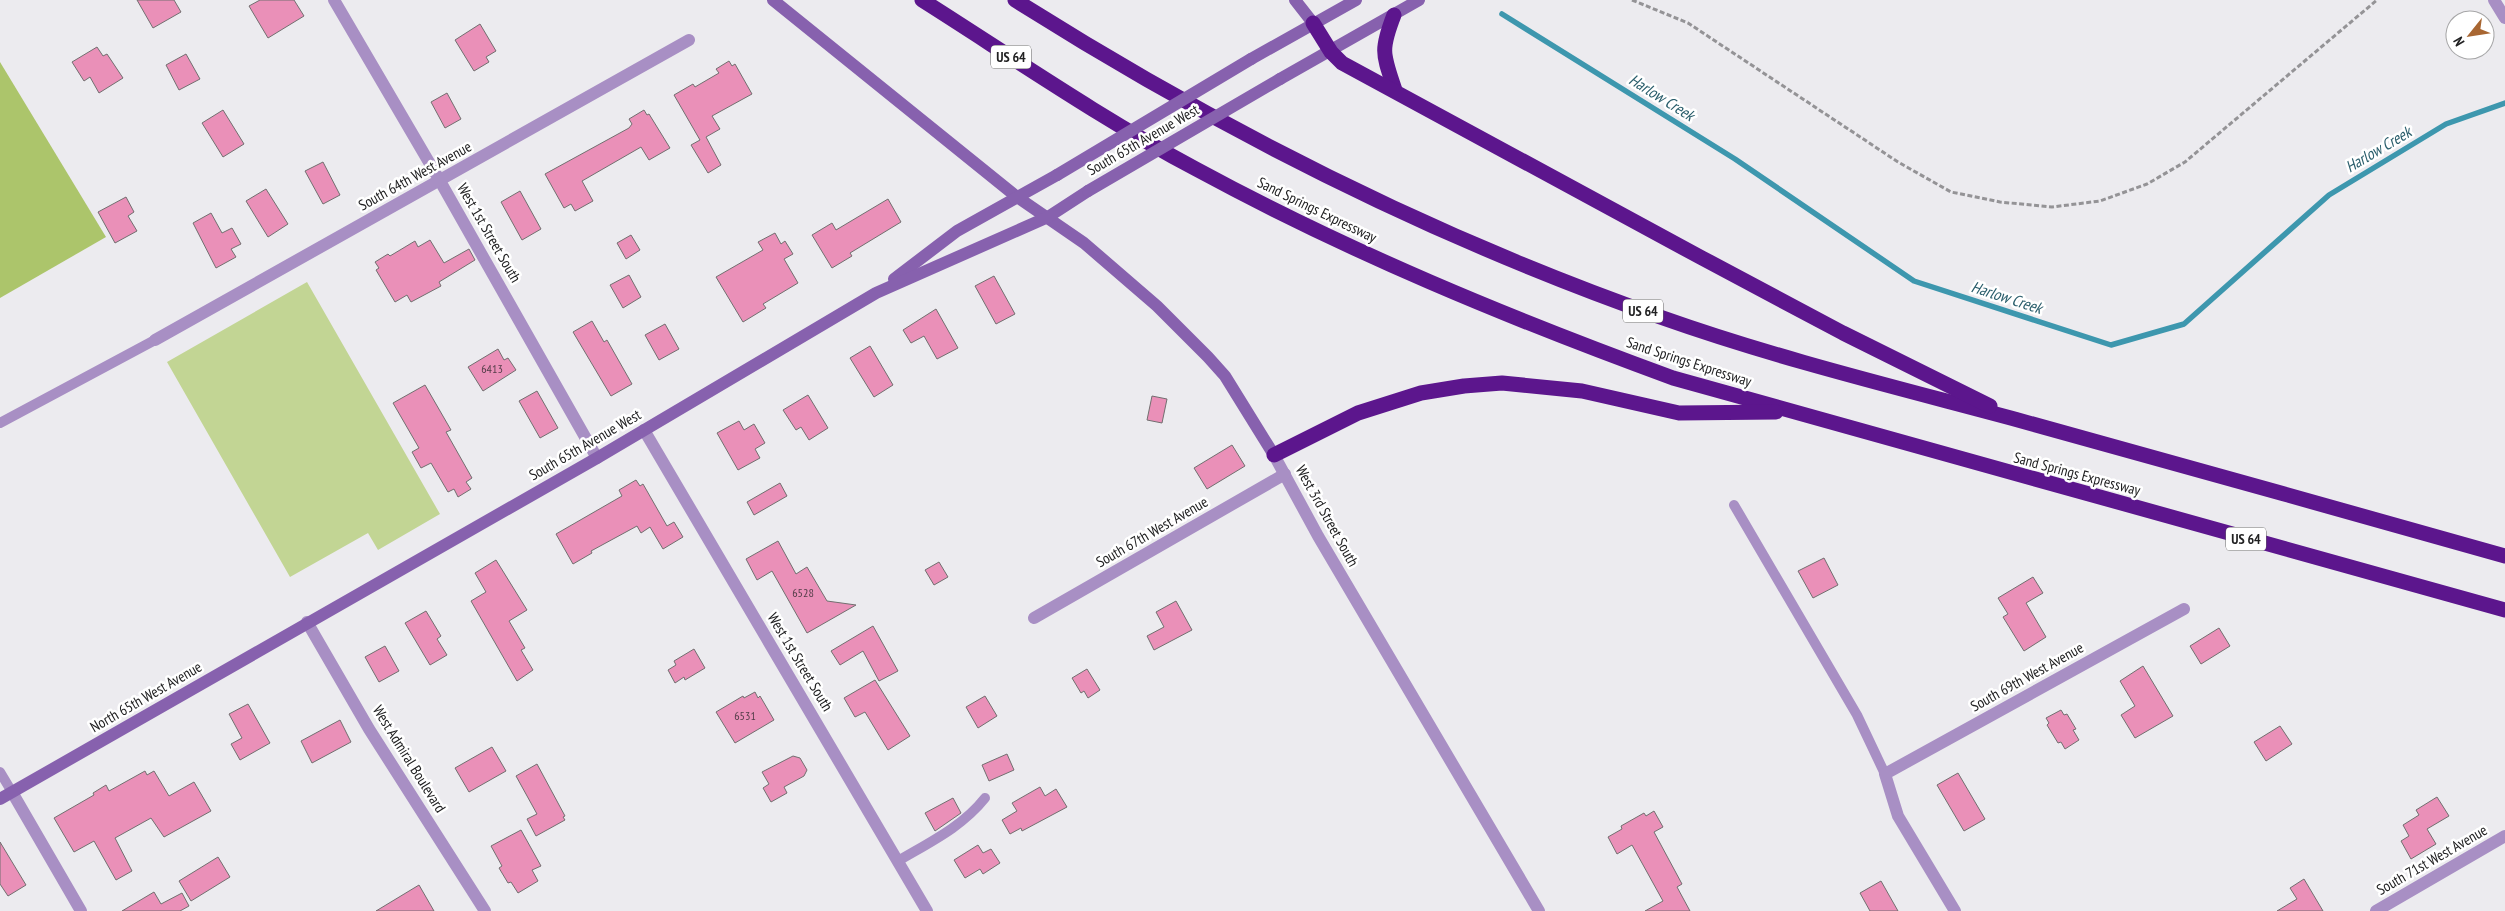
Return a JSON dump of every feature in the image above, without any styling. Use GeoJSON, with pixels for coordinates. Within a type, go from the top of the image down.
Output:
{"type":"FeatureCollection","features":[{"type":"Feature","properties":{"kind":"highway","name":"Sand Springs Expressway"},"geometry":{"type":"LineString","coordinates":[[922,0],[1100,113],[1195,169],[1367,254],[1463,297],[1586,346],[1673,378],[2505,610]]}},
{"type":"Feature","properties":{"kind":"highway","name":"US 64"},"geometry":{"type":"LineString","coordinates":[[1015,0],[1136,75],[1348,187],[1475,244],[1661,318],[1771,354],[2021,421],[2505,556]]}},
{"type":"Feature","properties":{"kind":"highway"},"geometry":{"type":"LineString","coordinates":[[1394,15],[1384,42],[1384,50],[1385,62],[1395,90]]}},
{"type":"Feature","properties":{"kind":"highway"},"geometry":{"type":"LineString","coordinates":[[1313,22],[1331,52],[1342,63],[1395,90],[1710,263],[1843,333],[2021,421]]}},
{"type":"Feature","properties":{"kind":"highway"},"geometry":{"type":"LineString","coordinates":[[1274,455],[1358,414],[1422,393],[1464,386],[1502,384],[1582,391],[1679,413],[1792,412]]}},
{"type":"Feature","properties":{"kind":"street","name":"West 1st Street South"},"geometry":{"type":"LineString","coordinates":[[334,0],[440,181],[597,458]]}},
{"type":"Feature","properties":{"kind":"street","name":"West 3rd Street South"},"geometry":{"type":"LineString","coordinates":[[773,0],[1017,197],[1048,216],[1084,243],[1157,306],[1208,356],[1224,376],[1274,455],[1318,536],[1539,911]]}},
{"type":"Feature","properties":{"kind":"street"},"geometry":{"type":"LineString","coordinates":[[1295,0],[1313,22]]}},
{"type":"Feature","properties":{"kind":"street","name":"South 65th Avenue West"},"geometry":{"type":"LineString","coordinates":[[876,293],[957,231],[1057,175],[1313,22],[1356,0]]}},
{"type":"Feature","properties":{"kind":"street","name":"South 65th Avenue West"},"geometry":{"type":"LineString","coordinates":[[308,622],[597,458],[876,293],[1048,216],[1280,79],[1331,52],[1419,0]]}},
{"type":"Feature","properties":{"kind":"street"},"geometry":{"type":"LineString","coordinates":[[2494,0],[2505,18]]}},
{"type":"Feature","properties":{"kind":"street","name":"South 64th West Avenue"},"geometry":{"type":"LineString","coordinates":[[155,340],[689,40]]}},
{"type":"Feature","properties":{"kind":"street","name":"West 1st Street South"},"geometry":{"type":"LineString","coordinates":[[644,430],[927,911]]}},
{"type":"Feature","properties":{"kind":"street","name":"South 67th West Avenue"},"geometry":{"type":"LineString","coordinates":[[1034,618],[1285,474]]}},
{"type":"Feature","properties":{"kind":"street","name":"South 69th West Avenue"},"geometry":{"type":"LineString","coordinates":[[1885,774],[2184,609]]}},
{"type":"Feature","properties":{"kind":"street","name":"North 65th West Avenue"},"geometry":{"type":"LineString","coordinates":[[0,799],[308,622]]}},
{"type":"Feature","properties":{"kind":"street","name":"West Admiral Boulevard"},"geometry":{"type":"LineString","coordinates":[[308,622],[370,729],[485,911]]}},
{"type":"Feature","properties":{"kind":"street"},"geometry":{"type":"LineString","coordinates":[[1885,774],[1891,800],[1898,816],[1955,911]]}},
{"type":"Feature","properties":{"kind":"street"},"geometry":{"type":"LineString","coordinates":[[12,792],[80,911]]}},
{"type":"Feature","properties":{"kind":"street","name":"South 71st West Avenue"},"geometry":{"type":"LineString","coordinates":[[2376,911],[2505,836]]}},
{"type":"Feature","properties":{"kind":"lane"},"geometry":{"type":"LineString","coordinates":[[0,423],[155,340]]}},
{"type":"Feature","properties":{"kind":"lane"},"geometry":{"type":"LineString","coordinates":[[1734,505],[1857,716],[1885,774]]}},
{"type":"Feature","properties":{"kind":"lane"},"geometry":{"type":"LineString","coordinates":[[0,772],[12,792]]}},
{"type":"Feature","properties":{"kind":"lane"},"geometry":{"type":"LineString","coordinates":[[898,861],[972,816],[985,798]]}},
{"type":"Feature","properties":{"kind":"path"},"geometry":{"type":"LineString","coordinates":[[1632,0],[1688,23],[1898,162],[1951,192],[2000,202],[2052,207],[2100,201],[2147,184],[2184,162],[2377,0]]}},
{"type":"Feature","properties":{"kind":"green space"},"geometry":{"type":"Polygon","coordinates":[[[0,62],[106,237],[0,298],[0,62]]]}},
{"type":"Feature","properties":{"kind":"green space"},"geometry":{"type":"Polygon","coordinates":[[[307,282],[440,514],[378,550],[368,533],[290,577],[167,362],[307,282]]]}},
{"type":"Feature","properties":{"kind":"building"},"geometry":{"type":"Polygon","coordinates":[[[137,0],[174,0],[181,12],[153,28],[137,0]]]}},
{"type":"Feature","properties":{"kind":"building"},"geometry":{"type":"Polygon","coordinates":[[[260,0],[294,0],[304,16],[268,38],[249,6],[260,0]]]}},
{"type":"Feature","properties":{"kind":"building"},"geometry":{"type":"Polygon","coordinates":[[[480,24],[496,51],[486,57],[489,62],[474,71],[455,40],[480,24]]]}},
{"type":"Feature","properties":{"kind":"building"},"geometry":{"type":"Polygon","coordinates":[[[97,47],[103,56],[107,54],[123,78],[99,93],[90,77],[84,81],[72,62],[97,47]]]}},
{"type":"Feature","properties":{"kind":"building"},"geometry":{"type":"Polygon","coordinates":[[[186,54],[200,79],[179,90],[166,65],[186,54]]]}},
{"type":"Feature","properties":{"kind":"building"},"geometry":{"type":"Polygon","coordinates":[[[729,61],[732,66],[735,64],[752,94],[712,116],[720,129],[706,137],[721,165],[708,173],[691,145],[700,140],[674,95],[693,84],[695,87],[719,73],[716,69],[729,61]]]}},
{"type":"Feature","properties":{"kind":"building"},"geometry":{"type":"Polygon","coordinates":[[[447,93],[461,119],[445,128],[431,102],[447,93]]]}},
{"type":"Feature","properties":{"kind":"building"},"geometry":{"type":"Polygon","coordinates":[[[223,110],[244,144],[223,157],[202,123],[223,110]]]}},
{"type":"Feature","properties":{"kind":"building"},"geometry":{"type":"Polygon","coordinates":[[[644,110],[647,115],[649,114],[670,148],[649,160],[641,147],[582,181],[593,201],[575,211],[571,204],[564,208],[545,174],[629,128],[632,124],[629,119],[644,110]]]}},
{"type":"Feature","properties":{"kind":"building"},"geometry":{"type":"Polygon","coordinates":[[[323,162],[340,195],[323,204],[305,171],[323,162]]]}},
{"type":"Feature","properties":{"kind":"building"},"geometry":{"type":"Polygon","coordinates":[[[266,189],[288,224],[268,237],[246,201],[266,189]]]}},
{"type":"Feature","properties":{"kind":"building"},"geometry":{"type":"Polygon","coordinates":[[[520,191],[541,229],[522,240],[501,202],[520,191]]]}},
{"type":"Feature","properties":{"kind":"building"},"geometry":{"type":"Polygon","coordinates":[[[126,197],[134,212],[128,216],[137,231],[115,243],[98,212],[126,197]]]}},
{"type":"Feature","properties":{"kind":"building"},"geometry":{"type":"Polygon","coordinates":[[[888,199],[901,222],[850,253],[852,256],[832,268],[812,235],[832,223],[836,230],[888,199]]]}},
{"type":"Feature","properties":{"kind":"building"},"geometry":{"type":"Polygon","coordinates":[[[211,213],[222,233],[232,228],[241,244],[231,249],[236,257],[216,268],[193,223],[211,213]]]}},
{"type":"Feature","properties":{"kind":"building"},"geometry":{"type":"Polygon","coordinates":[[[775,233],[781,244],[785,241],[793,254],[784,259],[798,283],[763,304],[766,308],[743,322],[716,277],[763,250],[758,242],[775,233]]]}},
{"type":"Feature","properties":{"kind":"building"},"geometry":{"type":"Polygon","coordinates":[[[631,235],[640,250],[626,259],[617,243],[631,235]]]}},
{"type":"Feature","properties":{"kind":"building"},"geometry":{"type":"Polygon","coordinates":[[[430,240],[444,263],[469,249],[475,260],[439,282],[441,286],[411,302],[407,295],[395,302],[376,270],[379,268],[375,262],[388,254],[390,256],[415,241],[418,247],[430,240]]]}},
{"type":"Feature","properties":{"kind":"building"},"geometry":{"type":"Polygon","coordinates":[[[629,275],[641,297],[623,308],[610,285],[629,275]]]}},
{"type":"Feature","properties":{"kind":"building"},"geometry":{"type":"Polygon","coordinates":[[[994,276],[1015,314],[996,324],[975,286],[994,276]]]}},
{"type":"Feature","properties":{"kind":"building"},"geometry":{"type":"Polygon","coordinates":[[[936,309],[958,348],[937,359],[924,336],[911,343],[903,330],[936,309]]]}},
{"type":"Feature","properties":{"kind":"building"},"geometry":{"type":"Polygon","coordinates":[[[592,321],[604,342],[607,340],[632,384],[611,396],[573,332],[592,321]]]}},
{"type":"Feature","properties":{"kind":"building"},"geometry":{"type":"Polygon","coordinates":[[[665,324],[679,349],[659,360],[645,335],[665,324]]]}},
{"type":"Feature","properties":{"kind":"building"},"geometry":{"type":"Polygon","coordinates":[[[870,346],[893,385],[874,397],[850,358],[870,346]]]}},
{"type":"Feature","properties":{"kind":"building"},"geometry":{"type":"Polygon","coordinates":[[[498,349],[504,360],[508,358],[516,370],[483,391],[468,367],[498,349]]]}},
{"type":"Feature","properties":{"kind":"building"},"geometry":{"type":"Polygon","coordinates":[[[425,385],[451,430],[446,432],[472,478],[466,482],[471,489],[458,497],[454,489],[448,492],[431,463],[421,468],[412,452],[419,448],[393,403],[425,385]]]}},
{"type":"Feature","properties":{"kind":"building"},"geometry":{"type":"Polygon","coordinates":[[[537,391],[558,428],[540,438],[519,401],[537,391]]]}},
{"type":"Feature","properties":{"kind":"building"},"geometry":{"type":"Polygon","coordinates":[[[808,395],[828,428],[809,440],[801,427],[796,430],[783,410],[808,395]]]}},
{"type":"Feature","properties":{"kind":"building"},"geometry":{"type":"Polygon","coordinates":[[[1152,396],[1167,399],[1162,423],[1147,420],[1152,396]]]}},
{"type":"Feature","properties":{"kind":"building"},"geometry":{"type":"Polygon","coordinates":[[[739,421],[744,430],[754,424],[765,443],[755,449],[760,458],[738,470],[717,433],[739,421]]]}},
{"type":"Feature","properties":{"kind":"building"},"geometry":{"type":"Polygon","coordinates":[[[1232,445],[1245,466],[1207,489],[1194,468],[1232,445]]]}},
{"type":"Feature","properties":{"kind":"building"},"geometry":{"type":"Polygon","coordinates":[[[636,480],[640,486],[643,484],[667,526],[674,522],[683,537],[663,549],[650,527],[641,533],[637,526],[591,551],[592,553],[573,564],[556,534],[622,496],[619,490],[636,480]]]}},
{"type":"Feature","properties":{"kind":"building"},"geometry":{"type":"Polygon","coordinates":[[[780,483],[787,496],[754,515],[747,502],[780,483]]]}},
{"type":"Feature","properties":{"kind":"building"},"geometry":{"type":"Polygon","coordinates":[[[778,541],[796,574],[807,567],[827,601],[856,605],[807,633],[772,571],[757,580],[746,559],[778,541]]]}},
{"type":"Feature","properties":{"kind":"building"},"geometry":{"type":"Polygon","coordinates":[[[1824,558],[1838,585],[1813,598],[1798,571],[1824,558]]]}},
{"type":"Feature","properties":{"kind":"building"},"geometry":{"type":"Polygon","coordinates":[[[496,560],[527,610],[509,621],[525,648],[521,650],[533,670],[517,681],[471,601],[486,592],[475,573],[496,560]]]}},
{"type":"Feature","properties":{"kind":"building"},"geometry":{"type":"Polygon","coordinates":[[[939,562],[948,577],[934,585],[925,570],[939,562]]]}},
{"type":"Feature","properties":{"kind":"building"},"geometry":{"type":"Polygon","coordinates":[[[2033,577],[2043,593],[2026,603],[2046,637],[2024,651],[2003,617],[2008,614],[1998,598],[2033,577]]]}},
{"type":"Feature","properties":{"kind":"building"},"geometry":{"type":"Polygon","coordinates":[[[1176,601],[1192,630],[1154,650],[1147,636],[1164,627],[1156,612],[1176,601]]]}},
{"type":"Feature","properties":{"kind":"building"},"geometry":{"type":"Polygon","coordinates":[[[426,611],[441,636],[437,639],[447,655],[430,665],[405,623],[426,611]]]}},
{"type":"Feature","properties":{"kind":"building"},"geometry":{"type":"Polygon","coordinates":[[[873,626],[898,671],[879,681],[863,651],[840,665],[831,651],[873,626]]]}},
{"type":"Feature","properties":{"kind":"building"},"geometry":{"type":"Polygon","coordinates":[[[2219,628],[2230,646],[2201,664],[2190,646],[2219,628]]]}},
{"type":"Feature","properties":{"kind":"building"},"geometry":{"type":"Polygon","coordinates":[[[385,646],[399,671],[379,682],[365,657],[385,646]]]}},
{"type":"Feature","properties":{"kind":"building"},"geometry":{"type":"Polygon","coordinates":[[[694,649],[705,668],[685,680],[684,677],[675,683],[668,670],[676,665],[674,661],[694,649]]]}},
{"type":"Feature","properties":{"kind":"building"},"geometry":{"type":"Polygon","coordinates":[[[2143,666],[2173,716],[2135,738],[2121,715],[2135,706],[2120,681],[2143,666]]]}},
{"type":"Feature","properties":{"kind":"building"},"geometry":{"type":"Polygon","coordinates":[[[1087,669],[1100,690],[1088,698],[1084,691],[1081,693],[1072,678],[1087,669]]]}},
{"type":"Feature","properties":{"kind":"building"},"geometry":{"type":"Polygon","coordinates":[[[875,680],[910,736],[888,750],[865,712],[855,717],[844,698],[875,680]]]}},
{"type":"Feature","properties":{"kind":"building"},"geometry":{"type":"Polygon","coordinates":[[[755,692],[758,698],[760,696],[774,720],[735,743],[716,712],[743,696],[744,698],[755,692]]]}},
{"type":"Feature","properties":{"kind":"building"},"geometry":{"type":"Polygon","coordinates":[[[985,696],[997,716],[978,728],[966,707],[985,696]]]}},
{"type":"Feature","properties":{"kind":"building"},"geometry":{"type":"Polygon","coordinates":[[[248,704],[270,743],[240,760],[231,744],[242,738],[229,714],[248,704]]]}},
{"type":"Feature","properties":{"kind":"building"},"geometry":{"type":"Polygon","coordinates":[[[2061,710],[2064,715],[2067,714],[2076,729],[2073,730],[2079,740],[2065,749],[2061,742],[2058,743],[2047,725],[2049,723],[2046,718],[2061,710]]]}},
{"type":"Feature","properties":{"kind":"building"},"geometry":{"type":"Polygon","coordinates":[[[340,720],[351,742],[312,763],[301,741],[340,720]]]}},
{"type":"Feature","properties":{"kind":"building"},"geometry":{"type":"Polygon","coordinates":[[[2280,726],[2292,744],[2266,761],[2254,742],[2280,726]]]}},
{"type":"Feature","properties":{"kind":"building"},"geometry":{"type":"Polygon","coordinates":[[[492,747],[506,771],[469,792],[455,768],[492,747]]]}},
{"type":"Feature","properties":{"kind":"building"},"geometry":{"type":"Polygon","coordinates":[[[1007,754],[1014,770],[989,781],[982,765],[1007,754]]]}},
{"type":"Feature","properties":{"kind":"building"},"geometry":{"type":"Polygon","coordinates":[[[793,756],[800,758],[807,770],[804,776],[784,787],[787,793],[771,802],[763,788],[769,784],[762,772],[793,756]]]}},
{"type":"Feature","properties":{"kind":"building"},"geometry":{"type":"Polygon","coordinates":[[[537,764],[565,816],[563,817],[565,820],[536,836],[527,819],[537,814],[516,776],[537,764]]]}},
{"type":"Feature","properties":{"kind":"building"},"geometry":{"type":"Polygon","coordinates":[[[145,771],[147,775],[154,771],[169,796],[194,782],[211,811],[164,837],[151,818],[115,838],[132,871],[116,880],[94,841],[74,852],[54,818],[94,795],[93,793],[106,785],[109,791],[145,771]]]}},
{"type":"Feature","properties":{"kind":"building"},"geometry":{"type":"Polygon","coordinates":[[[1958,773],[1985,819],[1964,831],[1937,785],[1958,773]]]}},
{"type":"Feature","properties":{"kind":"building"},"geometry":{"type":"Polygon","coordinates":[[[1040,787],[1045,796],[1056,789],[1067,807],[1022,831],[1021,828],[1010,834],[1002,820],[1017,811],[1012,803],[1040,787]]]}},
{"type":"Feature","properties":{"kind":"building"},"geometry":{"type":"Polygon","coordinates":[[[2437,797],[2449,816],[2427,829],[2436,844],[2411,859],[2401,841],[2409,836],[2403,825],[2419,815],[2416,810],[2437,797]]]}},
{"type":"Feature","properties":{"kind":"building"},"geometry":{"type":"Polygon","coordinates":[[[953,798],[961,813],[935,831],[925,813],[953,798]]]}},
{"type":"Feature","properties":{"kind":"building"},"geometry":{"type":"Polygon","coordinates":[[[1654,811],[1663,827],[1654,832],[1682,884],[1677,887],[1690,911],[1645,911],[1663,901],[1632,845],[1617,854],[1608,837],[1622,829],[1621,826],[1644,813],[1646,816],[1654,811]]]}},
{"type":"Feature","properties":{"kind":"building"},"geometry":{"type":"Polygon","coordinates":[[[521,830],[541,866],[532,870],[538,881],[518,893],[511,882],[508,883],[499,868],[502,866],[491,846],[521,830]]]}},
{"type":"Feature","properties":{"kind":"building"},"geometry":{"type":"Polygon","coordinates":[[[0,842],[26,885],[8,896],[0,884],[0,842]]]}},
{"type":"Feature","properties":{"kind":"building"},"geometry":{"type":"Polygon","coordinates":[[[978,845],[983,853],[991,849],[1000,863],[983,874],[980,869],[965,878],[954,860],[978,845]]]}},
{"type":"Feature","properties":{"kind":"building"},"geometry":{"type":"Polygon","coordinates":[[[218,857],[230,877],[191,901],[179,881],[218,857]]]}},
{"type":"Feature","properties":{"kind":"building"},"geometry":{"type":"Polygon","coordinates":[[[2304,879],[2323,911],[2277,911],[2297,899],[2290,888],[2304,879]]]}},
{"type":"Feature","properties":{"kind":"building"},"geometry":{"type":"Polygon","coordinates":[[[1881,881],[1898,911],[1870,911],[1860,893],[1881,881]]]}},
{"type":"Feature","properties":{"kind":"building"},"geometry":{"type":"Polygon","coordinates":[[[419,885],[434,911],[376,911],[419,885]]]}},
{"type":"Feature","properties":{"kind":"building"},"geometry":{"type":"Polygon","coordinates":[[[154,892],[161,904],[182,893],[189,906],[180,911],[122,911],[154,892]]]}},
{"type":"Feature","properties":{"kind":"waterway","name":"Harlow Creek"},"geometry":{"type":"LineString","coordinates":[[1502,14],[1735,159],[1914,281],[2111,345],[2184,324],[2329,195],[2446,124],[2505,103]]}}]}
